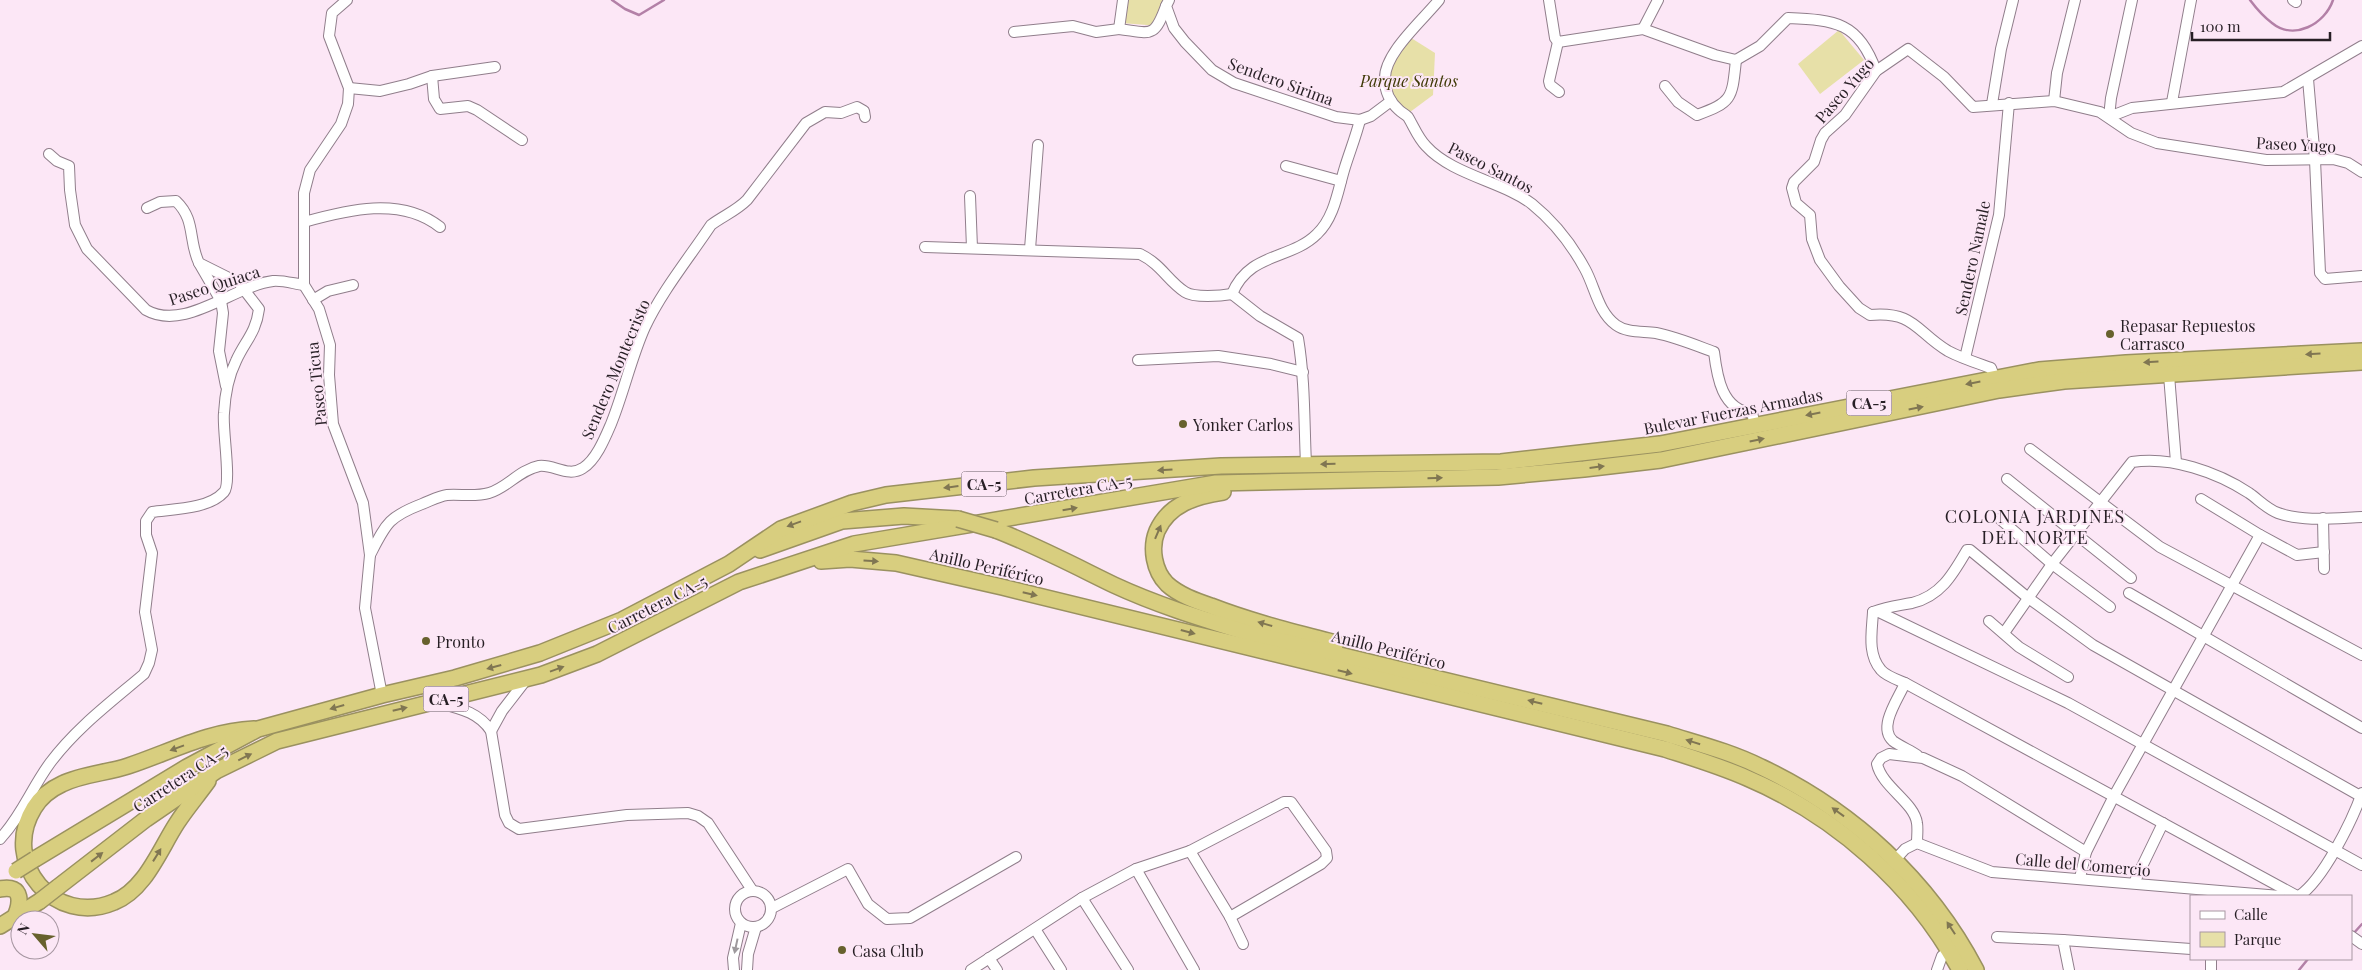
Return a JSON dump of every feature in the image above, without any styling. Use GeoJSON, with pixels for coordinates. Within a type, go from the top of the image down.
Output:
{"type":"FeatureCollection","features":[{"type":"Feature","properties":{"kind":"highway","name":"Bulevar Fuerzas Armadas"},"geometry":{"type":"LineString","coordinates":[[1376,463],[1501,462],[1660,444],[2039,370],[2126,363],[2362,351]]}},
{"type":"Feature","properties":{"kind":"highway","name":"Bulevar Fuerzas Armadas"},"geometry":{"type":"LineString","coordinates":[[1386,478],[1498,477],[1661,460],[1999,390],[2064,381],[2169,376],[2362,362]]}},
{"type":"Feature","properties":{"kind":"highway","name":"Carretera CA-5"},"geometry":{"type":"LineString","coordinates":[[0,882],[187,767],[258,729],[382,695],[455,678],[540,653],[622,620],[729,564],[781,529],[852,503],[886,495],[1034,478],[1221,466],[1376,463]]}},
{"type":"Feature","properties":{"kind":"highway","name":"Carretera CA-5"},"geometry":{"type":"LineString","coordinates":[[26,910],[58,888],[146,819],[216,771],[277,741],[375,715],[526,680],[597,654],[739,582],[854,544],[1216,483],[1386,478]]}},
{"type":"Feature","properties":{"kind":"highway"},"geometry":{"type":"LineString","coordinates":[[1386,478],[1262,488],[1191,499],[1177,506],[1158,530],[1154,541],[1154,556],[1159,571],[1167,584],[1180,594],[1233,614],[1408,663],[1513,697]]}},
{"type":"Feature","properties":{"kind":"highway","name":"Anillo Periférico"},"geometry":{"type":"LineString","coordinates":[[729,564],[765,548],[842,521],[904,516],[958,519],[996,530],[1048,552],[1116,586],[1188,615],[1248,633],[1667,734],[1720,750],[1760,766],[1800,787],[1864,832],[1895,860],[1937,908],[1976,970]]}},
{"type":"Feature","properties":{"kind":"highway","name":"Anillo Periférico"},"geometry":{"type":"LineString","coordinates":[[804,562],[850,560],[905,565],[1181,630],[1425,692],[1665,749],[1710,763],[1748,778],[1785,797],[1820,818],[1854,843],[1884,870],[1914,902],[1949,951],[1960,970]]}},
{"type":"Feature","properties":{"kind":"highway"},"geometry":{"type":"LineString","coordinates":[[216,771],[178,822],[145,875],[132,891],[115,902],[81,908],[63,904],[46,894],[33,880],[26,863],[23,845],[26,826],[34,808],[47,793],[63,783],[127,766],[208,736],[231,730],[258,729]]}},
{"type":"Feature","properties":{"kind":"highway"},"geometry":{"type":"LineString","coordinates":[[0,888],[6,887],[14,890],[20,898],[18,910]]}},
{"type":"Feature","properties":{"kind":"street"},"geometry":{"type":"LineString","coordinates":[[304,285],[304,193],[310,170],[341,124],[348,104],[349,88],[329,36],[332,13],[347,0]]}},
{"type":"Feature","properties":{"kind":"street"},"geometry":{"type":"LineString","coordinates":[[1119,29],[1123,0]]}},
{"type":"Feature","properties":{"kind":"street"},"geometry":{"type":"LineString","coordinates":[[1232,294],[1235,286],[1258,263],[1299,247],[1317,234],[1335,202],[1360,120],[1371,116],[1391,101],[1386,91],[1384,78],[1389,61],[1400,44],[1439,0]]}},
{"type":"Feature","properties":{"kind":"street"},"geometry":{"type":"LineString","coordinates":[[1548,0],[1555,38],[1558,42],[1549,81],[1550,85],[1559,92]]}},
{"type":"Feature","properties":{"kind":"street"},"geometry":{"type":"LineString","coordinates":[[1643,29],[1658,0]]}},
{"type":"Feature","properties":{"kind":"street"},"geometry":{"type":"LineString","coordinates":[[1992,104],[2001,49],[2013,0]]}},
{"type":"Feature","properties":{"kind":"street"},"geometry":{"type":"LineString","coordinates":[[2054,101],[2057,73],[2075,0]]}},
{"type":"Feature","properties":{"kind":"street"},"geometry":{"type":"LineString","coordinates":[[2132,0],[2111,98],[2109,117],[2132,108],[2172,102],[2283,92],[2362,46]]}},
{"type":"Feature","properties":{"kind":"street"},"geometry":{"type":"LineString","coordinates":[[2172,102],[2191,0]]}},
{"type":"Feature","properties":{"kind":"street"},"geometry":{"type":"LineString","coordinates":[[1014,32],[1074,26],[1096,32],[1119,29],[1152,32],[1158,28],[1167,3]]}},
{"type":"Feature","properties":{"kind":"street","name":"Sendero Sirima"},"geometry":{"type":"LineString","coordinates":[[1167,3],[1174,28],[1218,76],[1328,115],[1360,120]]}},
{"type":"Feature","properties":{"kind":"street"},"geometry":{"type":"LineString","coordinates":[[1558,42],[1643,29],[1716,56],[1736,60],[1760,46],[1788,18],[1812,19],[1837,24],[1857,34],[1871,55],[1876,71]]}},
{"type":"Feature","properties":{"kind":"street","name":"Paseo Yugo"},"geometry":{"type":"LineString","coordinates":[[1995,379],[1991,368],[1947,350],[1913,321],[1885,314],[1870,315],[1859,308],[1839,286],[1820,260],[1812,239],[1810,215],[1793,198],[1792,188],[1794,182],[1814,162],[1821,140],[1826,133],[1845,116],[1876,71],[1908,49],[1944,77],[1973,107],[1992,104],[2054,101],[2100,112],[2131,133],[2156,143],[2266,160],[2340,160],[2362,172]]}},
{"type":"Feature","properties":{"kind":"street"},"geometry":{"type":"LineString","coordinates":[[1664,86],[1678,102],[1697,115],[1721,106],[1729,99],[1736,60]]}},
{"type":"Feature","properties":{"kind":"street"},"geometry":{"type":"LineString","coordinates":[[349,88],[380,91],[432,76],[495,67]]}},
{"type":"Feature","properties":{"kind":"street"},"geometry":{"type":"LineString","coordinates":[[432,76],[434,99],[440,109],[468,106],[522,140]]}},
{"type":"Feature","properties":{"kind":"street"},"geometry":{"type":"LineString","coordinates":[[2308,79],[2322,278],[2362,276]]}},
{"type":"Feature","properties":{"kind":"street","name":"Paseo Santos"},"geometry":{"type":"LineString","coordinates":[[1391,101],[1406,115],[1426,146],[1437,156],[1474,177],[1530,203],[1543,214],[1574,251],[1585,268],[1599,302],[1611,321],[1626,329],[1675,338],[1714,352],[1722,390],[1735,408],[1742,412],[1752,413],[1755,425]]}},
{"type":"Feature","properties":{"kind":"street","name":"Sendero Namale"},"geometry":{"type":"LineString","coordinates":[[1965,358],[1999,215],[2008,103]]}},
{"type":"Feature","properties":{"kind":"street","name":"Sendero Montecristo"},"geometry":{"type":"LineString","coordinates":[[370,555],[385,526],[394,516],[410,509],[445,495],[490,493],[514,477],[537,466],[573,472],[583,468],[592,460],[605,436],[621,398],[646,326],[662,297],[711,225],[722,216],[738,209],[747,200],[806,123],[825,112],[841,113],[857,107],[864,111],[865,117]]}},
{"type":"Feature","properties":{"kind":"street"},"geometry":{"type":"LineString","coordinates":[[1030,249],[1038,145]]}},
{"type":"Feature","properties":{"kind":"street","name":"Paseo Quiaca"},"geometry":{"type":"LineString","coordinates":[[49,154],[57,161],[69,166],[75,225],[87,250],[146,310],[161,317],[175,315],[221,301],[244,289],[275,281],[304,285]]}},
{"type":"Feature","properties":{"kind":"street"},"geometry":{"type":"LineString","coordinates":[[1286,166],[1341,181]]}},
{"type":"Feature","properties":{"kind":"street"},"geometry":{"type":"LineString","coordinates":[[970,196],[972,248]]}},
{"type":"Feature","properties":{"kind":"street"},"geometry":{"type":"LineString","coordinates":[[147,208],[160,202],[176,201],[185,210],[191,226],[193,244],[199,263],[221,301],[220,351],[227,387]]}},
{"type":"Feature","properties":{"kind":"street"},"geometry":{"type":"LineString","coordinates":[[304,222],[344,211],[369,207],[408,212],[440,228]]}},
{"type":"Feature","properties":{"kind":"street"},"geometry":{"type":"LineString","coordinates":[[924,247],[1140,254],[1154,261],[1186,293],[1221,296],[1232,294],[1260,316],[1298,338],[1303,372],[1306,464]]}},
{"type":"Feature","properties":{"kind":"street"},"geometry":{"type":"LineString","coordinates":[[0,839],[21,814],[33,788],[75,732],[144,674],[152,650],[146,612],[152,553],[146,535],[146,522],[152,512],[216,500],[226,490],[228,477],[224,441],[224,415],[227,387],[235,362],[257,324],[259,310],[244,289],[226,276],[199,263]]}},
{"type":"Feature","properties":{"kind":"street","name":"Paseo Ticua"},"geometry":{"type":"LineString","coordinates":[[304,285],[319,309],[330,345],[329,375],[333,424],[363,503],[370,555],[365,608],[382,695]]}},
{"type":"Feature","properties":{"kind":"street"},"geometry":{"type":"LineString","coordinates":[[313,300],[328,291],[353,285]]}},
{"type":"Feature","properties":{"kind":"street"},"geometry":{"type":"LineString","coordinates":[[1138,360],[1218,356],[1271,364],[1303,372]]}},
{"type":"Feature","properties":{"kind":"street"},"geometry":{"type":"LineString","coordinates":[[2169,376],[2176,462]]}},
{"type":"Feature","properties":{"kind":"street"},"geometry":{"type":"LineString","coordinates":[[2030,448],[2160,547],[2362,655]]}},
{"type":"Feature","properties":{"kind":"street"},"geometry":{"type":"LineString","coordinates":[[2004,633],[2027,597],[2074,534],[2132,462],[2176,462],[2230,483],[2278,513],[2323,518],[2362,518]]}},
{"type":"Feature","properties":{"kind":"street"},"geometry":{"type":"LineString","coordinates":[[2007,479],[2131,578]]}},
{"type":"Feature","properties":{"kind":"street"},"geometry":{"type":"LineString","coordinates":[[2201,499],[2297,555],[2324,552]]}},
{"type":"Feature","properties":{"kind":"street"},"geometry":{"type":"LineString","coordinates":[[2000,518],[2052,564],[2110,607]]}},
{"type":"Feature","properties":{"kind":"street"},"geometry":{"type":"LineString","coordinates":[[2323,518],[2324,569]]}},
{"type":"Feature","properties":{"kind":"street"},"geometry":{"type":"LineString","coordinates":[[2080,878],[2086,852],[2114,796],[2260,535]]}},
{"type":"Feature","properties":{"kind":"street"},"geometry":{"type":"LineString","coordinates":[[1874,612],[1897,604],[1912,603],[1935,594],[1951,578],[1967,550],[1975,554],[2027,597],[2093,645],[2362,796],[2335,850],[2307,891],[2300,895]]}},
{"type":"Feature","properties":{"kind":"street"},"geometry":{"type":"LineString","coordinates":[[2129,593],[2362,728]]}},
{"type":"Feature","properties":{"kind":"street"},"geometry":{"type":"LineString","coordinates":[[1874,612],[1871,640],[1874,658],[1882,671],[2296,895]]}},
{"type":"Feature","properties":{"kind":"street"},"geometry":{"type":"LineString","coordinates":[[1874,612],[1879,612],[1982,660],[2068,703],[2362,864]]}},
{"type":"Feature","properties":{"kind":"street"},"geometry":{"type":"LineString","coordinates":[[1989,621],[2039,661],[2068,677]]}},
{"type":"Feature","properties":{"kind":"street"},"geometry":{"type":"LineString","coordinates":[[491,731],[502,711],[526,680]]}},
{"type":"Feature","properties":{"kind":"street"},"geometry":{"type":"LineString","coordinates":[[1905,683],[1888,720],[1887,729],[1889,736],[1894,742],[1962,776],[2086,852]]}},
{"type":"Feature","properties":{"kind":"street"},"geometry":{"type":"LineString","coordinates":[[435,702],[476,715],[484,721],[491,731],[504,815],[509,823],[518,829],[627,816],[688,813],[698,816],[708,824],[752,890],[766,895],[772,908]]}},
{"type":"Feature","properties":{"kind":"street"},"geometry":{"type":"LineString","coordinates":[[1895,860],[1905,849],[1916,843],[1917,821],[1908,806],[1890,788],[1878,770],[1877,764],[1881,758],[1888,754],[1923,758]]}},
{"type":"Feature","properties":{"kind":"street"},"geometry":{"type":"LineString","coordinates":[[971,970],[1082,898],[1136,869],[1190,851],[1284,802],[1291,802],[1326,852],[1327,858],[1321,864],[1230,917]]}},
{"type":"Feature","properties":{"kind":"street"},"geometry":{"type":"LineString","coordinates":[[2134,884],[2163,823]]}},
{"type":"Feature","properties":{"kind":"street"},"geometry":{"type":"LineString","coordinates":[[8,831],[25,833]]}},
{"type":"Feature","properties":{"kind":"street","name":"Calle del Comercio"},"geometry":{"type":"LineString","coordinates":[[1916,843],[1924,844],[1992,872],[2080,878],[2217,894],[2248,895]]}},
{"type":"Feature","properties":{"kind":"street"},"geometry":{"type":"LineString","coordinates":[[1190,851],[1230,917],[1243,944]]}},
{"type":"Feature","properties":{"kind":"street"},"geometry":{"type":"LineString","coordinates":[[752,890],[739,896],[734,910],[741,923],[756,927],[767,921],[772,908],[848,869],[868,904],[887,919],[910,918],[1016,857]]}},
{"type":"Feature","properties":{"kind":"street"},"geometry":{"type":"LineString","coordinates":[[1136,869],[1194,970]]}},
{"type":"Feature","properties":{"kind":"street"},"geometry":{"type":"LineString","coordinates":[[1082,898],[1128,970]]}},
{"type":"Feature","properties":{"kind":"street"},"geometry":{"type":"LineString","coordinates":[[734,970],[733,958],[741,923]]}},
{"type":"Feature","properties":{"kind":"street"},"geometry":{"type":"LineString","coordinates":[[747,970],[748,954],[756,927]]}},
{"type":"Feature","properties":{"kind":"street"},"geometry":{"type":"LineString","coordinates":[[1035,929],[1061,970]]}},
{"type":"Feature","properties":{"kind":"street"},"geometry":{"type":"LineString","coordinates":[[1997,937],[2190,949]]}},
{"type":"Feature","properties":{"kind":"street"},"geometry":{"type":"LineString","coordinates":[[2063,940],[2068,970]]}},
{"type":"Feature","properties":{"kind":"street"},"geometry":{"type":"LineString","coordinates":[[1937,970],[1942,956],[1949,951]]}},
{"type":"Feature","properties":{"kind":"street"},"geometry":{"type":"LineString","coordinates":[[989,958],[997,970]]}},
{"type":"Feature","properties":{"kind":"green space"},"geometry":{"type":"Polygon","coordinates":[[[1128,0],[1170,0],[1160,26],[1121,23],[1128,0]]]}},
{"type":"Feature","properties":{"kind":"green space"},"geometry":{"type":"Polygon","coordinates":[[[1839,30],[1864,60],[1820,94],[1798,64],[1839,30]]]}},
{"type":"Feature","properties":{"kind":"green space","name":"Parque Santos"},"geometry":{"type":"Polygon","coordinates":[[[1408,36],[1435,53],[1433,95],[1406,115],[1386,91],[1389,61],[1408,36]]]}},
{"type":"Feature","properties":{"kind":"waterway"},"geometry":{"type":"LineString","coordinates":[[612,0],[625,9],[639,15],[664,0]]}},
{"type":"Feature","properties":{"kind":"waterway"},"geometry":{"type":"LineString","coordinates":[[2250,0],[2272,23],[2290,30],[2299,30],[2316,23],[2329,9],[2333,0]]}},
{"type":"Feature","properties":{"kind":"waterway"},"geometry":{"type":"LineString","coordinates":[[2353,934],[2362,924]]}},
{"type":"Feature","properties":{"kind":"waterway"},"geometry":{"type":"LineString","coordinates":[[2299,970],[2307,960]]}},
{"type":"Feature","properties":{"kind":"place","name":"Repasar Repuestos Carrasco"},"geometry":{"type":"Point","coordinates":[2110,334]}},
{"type":"Feature","properties":{"kind":"place","name":"Yonker Carlos"},"geometry":{"type":"Point","coordinates":[1183,424]}},
{"type":"Feature","properties":{"kind":"place","name":"Pronto"},"geometry":{"type":"Point","coordinates":[426,641]}},
{"type":"Feature","properties":{"kind":"place","name":"Casa Club"},"geometry":{"type":"Point","coordinates":[842,950]}},
{"type":"Feature","properties":{"kind":"district","name":"COLONIA JARDINES DEL NORTE"},"geometry":{"type":"Point","coordinates":[2035,526]}}]}
